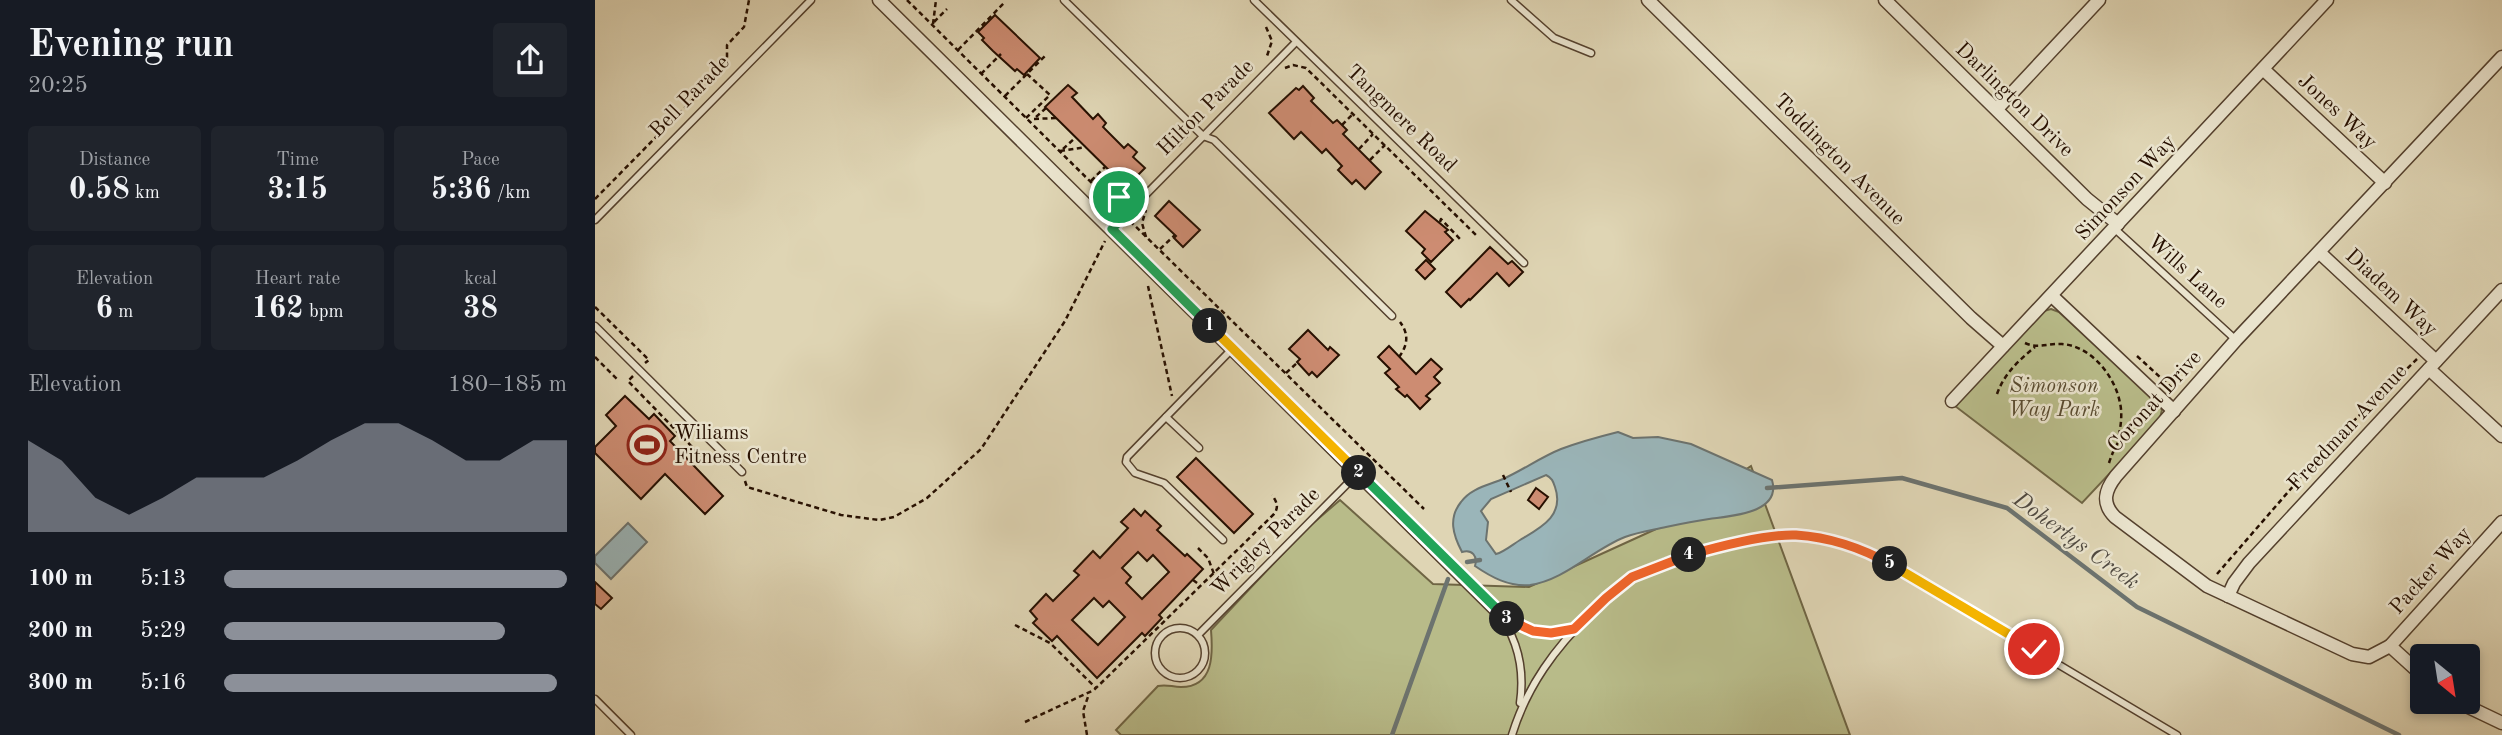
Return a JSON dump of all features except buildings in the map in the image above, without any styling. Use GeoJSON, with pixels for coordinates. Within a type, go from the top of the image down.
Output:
{"type":"FeatureCollection","features":[{"type":"Feature","properties":{"kind":"street"},"geometry":{"type":"LineString","coordinates":[[879,0],[1496,610]]}},
{"type":"Feature","properties":{"kind":"street","name":"Toddington Avenue"},"geometry":{"type":"LineString","coordinates":[[1648,0],[1971,318],[2003,346]]}},
{"type":"Feature","properties":{"kind":"street","name":"Darlington Drive"},"geometry":{"type":"LineString","coordinates":[[1885,0],[2116,227]]}},
{"type":"Feature","properties":{"kind":"street"},"geometry":{"type":"LineString","coordinates":[[1997,109],[2099,0]]}},
{"type":"Feature","properties":{"kind":"street","name":"Simonson Way"},"geometry":{"type":"LineString","coordinates":[[1952,401],[2327,0]]}},
{"type":"Feature","properties":{"kind":"street","name":"Coronat Drive"},"geometry":{"type":"LineString","coordinates":[[2389,646],[2376,655],[2361,657],[2228,596],[2189,575],[2115,517],[2105,503],[2109,485],[2236,340],[2502,57]]}},
{"type":"Feature","properties":{"kind":"street","name":"Jones Way"},"geometry":{"type":"LineString","coordinates":[[2263,69],[2385,183]]}},
{"type":"Feature","properties":{"kind":"street","name":"Diadem Way"},"geometry":{"type":"LineString","coordinates":[[2320,253],[2426,351],[2433,365],[2502,436]]}},
{"type":"Feature","properties":{"kind":"street","name":"Freedman Avenue"},"geometry":{"type":"LineString","coordinates":[[2228,596],[2249,563],[2502,290]]}},
{"type":"Feature","properties":{"kind":"street"},"geometry":{"type":"LineString","coordinates":[[2052,296],[2174,411]]}},
{"type":"Feature","properties":{"kind":"street","name":"Packer Way"},"geometry":{"type":"LineString","coordinates":[[2389,646],[2502,523]]}},
{"type":"Feature","properties":{"kind":"street"},"geometry":{"type":"LineString","coordinates":[[2389,646],[2410,664]]}},
{"type":"Feature","properties":{"kind":"street"},"geometry":{"type":"LineString","coordinates":[[2480,712],[2502,723]]}},
{"type":"Feature","properties":{"kind":"lane","name":"Bell Parade"},"geometry":{"type":"LineString","coordinates":[[595,220],[811,0]]}},
{"type":"Feature","properties":{"kind":"lane"},"geometry":{"type":"LineString","coordinates":[[1064,0],[1203,136],[1215,140],[1392,316]]}},
{"type":"Feature","properties":{"kind":"lane","name":"Tangmere Road"},"geometry":{"type":"LineString","coordinates":[[1254,0],[1524,263]]}},
{"type":"Feature","properties":{"kind":"lane"},"geometry":{"type":"LineString","coordinates":[[1511,0],[1554,38],[1591,53]]}},
{"type":"Feature","properties":{"kind":"lane","name":"Hilton Parade"},"geometry":{"type":"LineString","coordinates":[[1112,229],[1296,42]]}},
{"type":"Feature","properties":{"kind":"lane","name":"Wills Lane"},"geometry":{"type":"LineString","coordinates":[[2116,227],[2236,340]]}},
{"type":"Feature","properties":{"kind":"lane"},"geometry":{"type":"LineString","coordinates":[[595,326],[742,472]]}},
{"type":"Feature","properties":{"kind":"lane"},"geometry":{"type":"LineString","coordinates":[[1223,540],[1164,484],[1135,473],[1126,461],[1165,417],[1233,349]]}},
{"type":"Feature","properties":{"kind":"lane"},"geometry":{"type":"LineString","coordinates":[[1165,417],[1199,448]]}},
{"type":"Feature","properties":{"kind":"lane","name":"Wrigley Parade"},"geometry":{"type":"LineString","coordinates":[[1198,635],[1359,473]]}},
{"type":"Feature","properties":{"kind":"lane"},"geometry":{"type":"LineString","coordinates":[[1512,735],[1520,710],[1536,678],[1574,629],[1632,577],[1664,563],[1715,548],[1794,535],[1821,538],[1868,551],[2177,735]]}},
{"type":"Feature","properties":{"kind":"lane"},"geometry":{"type":"LineString","coordinates":[[1496,610],[1510,621],[1533,631],[1551,633],[1574,629]]}},
{"type":"Feature","properties":{"kind":"lane"},"geometry":{"type":"LineString","coordinates":[[1496,610],[1514,638],[1521,660],[1520,710]]}},
{"type":"Feature","properties":{"kind":"lane"},"geometry":{"type":"LineString","coordinates":[[1175,628],[1191,630],[1198,635],[1205,650],[1205,658],[1196,672],[1189,676],[1173,677],[1159,668],[1154,652],[1161,636],[1175,628]]}},
{"type":"Feature","properties":{"kind":"lane"},"geometry":{"type":"LineString","coordinates":[[595,699],[631,735]]}},
{"type":"Feature","properties":{"kind":"path"},"geometry":{"type":"LineString","coordinates":[[595,199],[727,65],[727,45],[744,27],[749,0]]}},
{"type":"Feature","properties":{"kind":"path"},"geometry":{"type":"LineString","coordinates":[[907,0],[1026,118],[1033,121],[1159,250],[1424,509]]}},
{"type":"Feature","properties":{"kind":"path"},"geometry":{"type":"LineString","coordinates":[[932,24],[936,0]]}},
{"type":"Feature","properties":{"kind":"path"},"geometry":{"type":"LineString","coordinates":[[958,50],[1005,3]]}},
{"type":"Feature","properties":{"kind":"path"},"geometry":{"type":"LineString","coordinates":[[932,24],[947,9]]}},
{"type":"Feature","properties":{"kind":"path"},"geometry":{"type":"LineString","coordinates":[[1264,24],[1272,41],[1266,57]]}},
{"type":"Feature","properties":{"kind":"path"},"geometry":{"type":"LineString","coordinates":[[981,74],[1001,54]]}},
{"type":"Feature","properties":{"kind":"path"},"geometry":{"type":"LineString","coordinates":[[1005,96],[1045,56]]}},
{"type":"Feature","properties":{"kind":"path"},"geometry":{"type":"LineString","coordinates":[[1279,73],[1293,65],[1306,68],[1478,237]]}},
{"type":"Feature","properties":{"kind":"path"},"geometry":{"type":"LineString","coordinates":[[1026,118],[1049,96],[1027,74]]}},
{"type":"Feature","properties":{"kind":"path"},"geometry":{"type":"LineString","coordinates":[[1033,121],[1046,108]]}},
{"type":"Feature","properties":{"kind":"path"},"geometry":{"type":"LineString","coordinates":[[1342,125],[1353,114]]}},
{"type":"Feature","properties":{"kind":"path"},"geometry":{"type":"LineString","coordinates":[[1033,121],[1056,118]]}},
{"type":"Feature","properties":{"kind":"path"},"geometry":{"type":"LineString","coordinates":[[1176,147],[1195,128]]}},
{"type":"Feature","properties":{"kind":"path"},"geometry":{"type":"LineString","coordinates":[[1359,149],[1373,134]]}},
{"type":"Feature","properties":{"kind":"path"},"geometry":{"type":"LineString","coordinates":[[1061,151],[1076,137]]}},
{"type":"Feature","properties":{"kind":"path"},"geometry":{"type":"LineString","coordinates":[[1370,160],[1385,145]]}},
{"type":"Feature","properties":{"kind":"path"},"geometry":{"type":"LineString","coordinates":[[1061,151],[1086,147]]}},
{"type":"Feature","properties":{"kind":"path"},"geometry":{"type":"LineString","coordinates":[[1091,181],[1105,167]]}},
{"type":"Feature","properties":{"kind":"path"},"geometry":{"type":"LineString","coordinates":[[1115,197],[1117,178]]}},
{"type":"Feature","properties":{"kind":"path"},"geometry":{"type":"LineString","coordinates":[[1102,192],[1115,197],[1126,195],[1139,186]]}},
{"type":"Feature","properties":{"kind":"path"},"geometry":{"type":"LineString","coordinates":[[1147,237],[1142,223],[1144,212],[1153,203]]}},
{"type":"Feature","properties":{"kind":"path"},"geometry":{"type":"LineString","coordinates":[[1440,222],[1441,219],[1460,239]]}},
{"type":"Feature","properties":{"kind":"path"},"geometry":{"type":"LineString","coordinates":[[742,472],[747,487],[841,514],[879,520],[894,517],[927,498],[981,449],[1065,321],[1112,229]]}},
{"type":"Feature","properties":{"kind":"path"},"geometry":{"type":"LineString","coordinates":[[1159,250],[1175,235]]}},
{"type":"Feature","properties":{"kind":"path"},"geometry":{"type":"LineString","coordinates":[[1171,261],[1148,285],[1174,408]]}},
{"type":"Feature","properties":{"kind":"path"},"geometry":{"type":"LineString","coordinates":[[1392,316],[1406,334],[1405,349],[1399,357]]}},
{"type":"Feature","properties":{"kind":"path"},"geometry":{"type":"LineString","coordinates":[[2014,334],[2035,347],[2063,344],[2079,349],[2093,358],[2108,375],[2117,392],[2121,421],[2118,441]]}},
{"type":"Feature","properties":{"kind":"path"},"geometry":{"type":"LineString","coordinates":[[1997,394],[2000,384],[2012,368],[2035,347]]}},
{"type":"Feature","properties":{"kind":"path"},"geometry":{"type":"LineString","coordinates":[[2217,574],[2328,446],[2426,351]]}},
{"type":"Feature","properties":{"kind":"path"},"geometry":{"type":"LineString","coordinates":[[595,357],[617,379]]}},
{"type":"Feature","properties":{"kind":"path"},"geometry":{"type":"LineString","coordinates":[[1286,373],[1297,363]]}},
{"type":"Feature","properties":{"kind":"path"},"geometry":{"type":"LineString","coordinates":[[2121,421],[2129,426]]}},
{"type":"Feature","properties":{"kind":"path"},"geometry":{"type":"LineString","coordinates":[[1503,475],[1511,492]]}},
{"type":"Feature","properties":{"kind":"path"},"geometry":{"type":"LineString","coordinates":[[1025,722],[1095,688],[1274,514],[1277,504],[1272,495]]}},
{"type":"Feature","properties":{"kind":"path"},"geometry":{"type":"LineString","coordinates":[[1198,548],[1208,558],[1214,574]]}},
{"type":"Feature","properties":{"kind":"path"},"geometry":{"type":"LineString","coordinates":[[1193,580],[1200,585]]}},
{"type":"Feature","properties":{"kind":"path"},"geometry":{"type":"LineString","coordinates":[[1014,625],[1050,643],[1095,688]]}},
{"type":"Feature","properties":{"kind":"path"},"geometry":{"type":"LineString","coordinates":[[1087,735],[1083,711],[1091,691]]}},
{"type":"Feature","properties":{"kind":"green space","name":"Simonson Way Park"},"geometry":{"type":"Polygon","coordinates":[[[2051,309],[2059,312],[2157,402],[2162,410],[2156,424],[2082,503],[1955,406],[2044,311],[2051,309]]]}},
{"type":"Feature","properties":{"kind":"green space"},"geometry":{"type":"Polygon","coordinates":[[[1751,466],[1850,735],[1121,735],[1116,730],[1158,686],[1192,686],[1206,675],[1211,659],[1211,630],[1304,531],[1340,500],[1433,584],[1529,587],[1656,529],[1751,466]]]}},
{"type":"Feature","properties":{"kind":"water"},"geometry":{"type":"Polygon","coordinates":[[[1618,432],[1633,438],[1658,437],[1691,444],[1772,480],[1773,491],[1769,500],[1752,511],[1630,535],[1555,577],[1530,585],[1508,583],[1494,577],[1475,566],[1476,559],[1473,554],[1462,552],[1454,533],[1453,520],[1457,508],[1470,493],[1561,449],[1618,432]],[[1546,475],[1491,499],[1481,511],[1488,522],[1486,540],[1496,554],[1543,526],[1554,513],[1557,497],[1554,483],[1546,475]]]}},
{"type":"Feature","properties":{"kind":"water"},"geometry":{"type":"Polygon","coordinates":[[[628,523],[647,542],[611,579],[595,563],[595,556],[628,523]]]}},
{"type":"Feature","properties":{"kind":"waterway","name":"Dohertys Creek"},"geometry":{"type":"LineString","coordinates":[[1767,488],[1902,478],[2007,508],[2137,607],[2399,735]]}},
{"type":"Feature","properties":{"kind":"waterway","name":"Dohertys Creek"},"geometry":{"type":"LineString","coordinates":[[1467,562],[1480,560]]}},
{"type":"Feature","properties":{"kind":"waterway","name":"Dohertys Creek"},"geometry":{"type":"LineString","coordinates":[[1392,735],[1448,579]]}},
{"type":"Feature","properties":{"kind":"place","name":"Wiliams Fitness Centre"},"geometry":{"type":"Point","coordinates":[647,445]}},
{"type":"Feature","properties":{"kind":"route"},"geometry":{"type":"LineString","coordinates":[[1119,197],[1111,197],[1102,192],[1125,215],[1112,229],[1496,610],[1520,626],[1551,633],[1574,629],[1632,577],[1664,563],[1715,548],[1794,535],[1821,538],[1868,551],[2034,649]]}}]}
